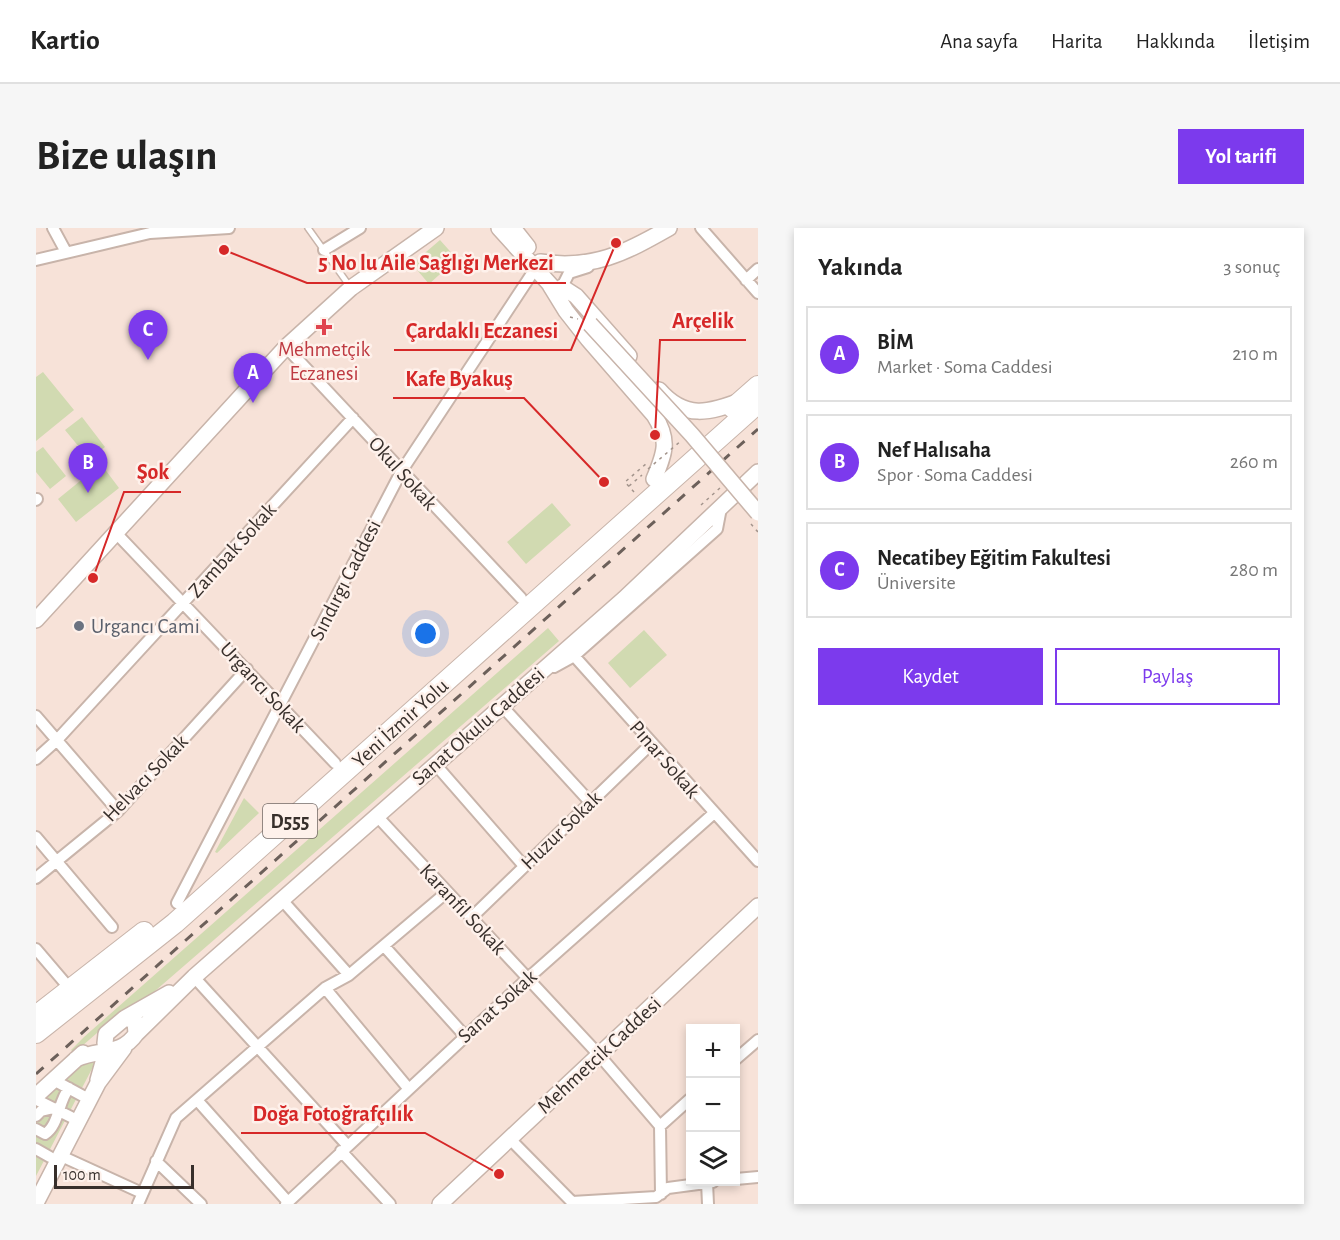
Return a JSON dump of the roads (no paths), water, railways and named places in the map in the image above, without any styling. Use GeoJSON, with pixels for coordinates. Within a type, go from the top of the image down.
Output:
{"type":"FeatureCollection","features":[{"type":"Feature","properties":{"kind":"highway","name":"Yeni İzmir Yolu"},"geometry":{"type":"LineString","coordinates":[[36,1034],[175,924],[525,603],[750,402],[758,386]]}},
{"type":"Feature","properties":{"kind":"highway","name":"Yeni İzmir Yolu"},"geometry":{"type":"LineString","coordinates":[[36,1016],[177,903],[335,763],[525,603],[651,474],[750,402]]}},
{"type":"Feature","properties":{"kind":"main road"},"geometry":{"type":"LineString","coordinates":[[37,616],[116,533],[286,346],[351,288],[436,228]]}},
{"type":"Feature","properties":{"kind":"main road"},"geometry":{"type":"LineString","coordinates":[[499,228],[538,266],[704,448],[758,513]]}},
{"type":"Feature","properties":{"kind":"main road"},"geometry":{"type":"LineString","coordinates":[[513,228],[538,266]]}},
{"type":"Feature","properties":{"kind":"main road"},"geometry":{"type":"LineString","coordinates":[[538,266],[608,259],[669,228]]}},
{"type":"Feature","properties":{"kind":"main road"},"geometry":{"type":"LineString","coordinates":[[556,286],[576,296],[670,403],[672,409],[669,415],[664,418],[654,415]]}},
{"type":"Feature","properties":{"kind":"main road"},"geometry":{"type":"LineString","coordinates":[[556,286],[582,332],[654,415],[664,432],[665,447],[651,474]]}},
{"type":"Feature","properties":{"kind":"main road"},"geometry":{"type":"LineString","coordinates":[[670,403],[690,411],[703,412],[750,402]]}},
{"type":"Feature","properties":{"kind":"main road","name":"Sanat Okulu Caddesi"},"geometry":{"type":"LineString","coordinates":[[194,977],[528,683],[570,652],[758,472]]}},
{"type":"Feature","properties":{"kind":"main road","name":"Mehmetcik Caddesi"},"geometry":{"type":"LineString","coordinates":[[446,1202],[758,906]]}},
{"type":"Feature","properties":{"kind":"main road"},"geometry":{"type":"LineString","coordinates":[[38,1098],[76,1059],[108,1031],[125,1018],[194,977]]}},
{"type":"Feature","properties":{"kind":"main road"},"geometry":{"type":"LineString","coordinates":[[36,1203],[54,1156],[98,1083],[136,1034],[194,977]]}},
{"type":"Feature","properties":{"kind":"main road"},"geometry":{"type":"LineString","coordinates":[[125,1018],[135,1021],[136,1034]]}},
{"type":"Feature","properties":{"kind":"main road"},"geometry":{"type":"LineString","coordinates":[[98,1083],[108,1031]]}},
{"type":"Feature","properties":{"kind":"main road"},"geometry":{"type":"LineString","coordinates":[[76,1059],[124,1048]]}},
{"type":"Feature","properties":{"kind":"street"},"geometry":{"type":"LineString","coordinates":[[53,228],[66,252]]}},
{"type":"Feature","properties":{"kind":"street"},"geometry":{"type":"LineString","coordinates":[[36,260],[153,230],[228,228]]}},
{"type":"Feature","properties":{"kind":"street"},"geometry":{"type":"LineString","coordinates":[[324,250],[360,228]]}},
{"type":"Feature","properties":{"kind":"street"},"geometry":{"type":"LineString","coordinates":[[700,228],[758,293]]}},
{"type":"Feature","properties":{"kind":"street"},"geometry":{"type":"LineString","coordinates":[[556,286],[569,273],[608,259]]}},
{"type":"Feature","properties":{"kind":"street","name":"Sındırgı Caddesi"},"geometry":{"type":"LineString","coordinates":[[177,903],[401,472],[538,266]]}},
{"type":"Feature","properties":{"kind":"street"},"geometry":{"type":"LineString","coordinates":[[746,280],[758,269]]}},
{"type":"Feature","properties":{"kind":"street","name":"Okul Sokak"},"geometry":{"type":"LineString","coordinates":[[286,346],[525,603]]}},
{"type":"Feature","properties":{"kind":"street","name":"Zambak Sokak"},"geometry":{"type":"LineString","coordinates":[[36,759],[57,740],[184,603],[352,418]]}},
{"type":"Feature","properties":{"kind":"street","name":"Urgancı Sokak"},"geometry":{"type":"LineString","coordinates":[[116,533],[335,763]]}},
{"type":"Feature","properties":{"kind":"street","name":"Pınar Sokak"},"geometry":{"type":"LineString","coordinates":[[570,652],[713,814],[758,861]]}},
{"type":"Feature","properties":{"kind":"street","name":"Helvacı Sokak"},"geometry":{"type":"LineString","coordinates":[[36,878],[118,811],[247,669]]}},
{"type":"Feature","properties":{"kind":"street"},"geometry":{"type":"LineString","coordinates":[[502,706],[590,802]]}},
{"type":"Feature","properties":{"kind":"street"},"geometry":{"type":"LineString","coordinates":[[36,716],[118,811]]}},
{"type":"Feature","properties":{"kind":"street","name":"Huzur Sokak"},"geometry":{"type":"LineString","coordinates":[[471,918],[652,743]]}},
{"type":"Feature","properties":{"kind":"street"},"geometry":{"type":"LineString","coordinates":[[435,764],[524,866]]}},
{"type":"Feature","properties":{"kind":"street","name":"Sanat Sokak"},"geometry":{"type":"LineString","coordinates":[[287,1203],[527,979],[713,814]]}},
{"type":"Feature","properties":{"kind":"street","name":"Karanfil Sokak"},"geometry":{"type":"LineString","coordinates":[[376,815],[600,1056],[660,1126]]}},
{"type":"Feature","properties":{"kind":"street"},"geometry":{"type":"LineString","coordinates":[[36,837],[112,927]]}},
{"type":"Feature","properties":{"kind":"street"},"geometry":{"type":"LineString","coordinates":[[138,1204],[176,1118],[325,988],[349,975],[447,892]]}},
{"type":"Feature","properties":{"kind":"street"},"geometry":{"type":"LineString","coordinates":[[282,900],[349,975]]}},
{"type":"Feature","properties":{"kind":"street"},"geometry":{"type":"LineString","coordinates":[[384,946],[465,1036]]}},
{"type":"Feature","properties":{"kind":"street"},"geometry":{"type":"LineString","coordinates":[[36,949],[71,990]]}},
{"type":"Feature","properties":{"kind":"street"},"geometry":{"type":"LineString","coordinates":[[194,977],[256,1046],[390,1204]]}},
{"type":"Feature","properties":{"kind":"street"},"geometry":{"type":"LineString","coordinates":[[325,988],[408,1088]]}},
{"type":"Feature","properties":{"kind":"street"},"geometry":{"type":"LineString","coordinates":[[740,1055],[758,1040]]}},
{"type":"Feature","properties":{"kind":"street"},"geometry":{"type":"LineString","coordinates":[[36,1142],[53,1126],[55,1109],[64,1086],[83,1096]]}},
{"type":"Feature","properties":{"kind":"street"},"geometry":{"type":"LineString","coordinates":[[38,1098],[71,1117]]}},
{"type":"Feature","properties":{"kind":"street"},"geometry":{"type":"LineString","coordinates":[[197,1100],[287,1203]]}},
{"type":"Feature","properties":{"kind":"street"},"geometry":{"type":"LineString","coordinates":[[661,1194],[660,1126],[686,1103]]}},
{"type":"Feature","properties":{"kind":"street"},"geometry":{"type":"LineString","coordinates":[[36,1116],[41,1112],[55,1109]]}},
{"type":"Feature","properties":{"kind":"street"},"geometry":{"type":"LineString","coordinates":[[36,1129],[43,1134],[48,1132]]}},
{"type":"Feature","properties":{"kind":"street"},"geometry":{"type":"LineString","coordinates":[[510,1139],[573,1203],[656,1197],[668,1188],[686,1185]]}},
{"type":"Feature","properties":{"kind":"street"},"geometry":{"type":"LineString","coordinates":[[36,1149],[142,1193]]}},
{"type":"Feature","properties":{"kind":"street"},"geometry":{"type":"LineString","coordinates":[[156,1161],[201,1204]]}},
{"type":"Feature","properties":{"kind":"street"},"geometry":{"type":"LineString","coordinates":[[740,1179],[758,1177]]}},
{"type":"Feature","properties":{"kind":"street"},"geometry":{"type":"LineString","coordinates":[[707,1186],[708,1204]]}},
{"type":"Feature","properties":{"kind":"lane"},"geometry":{"type":"LineString","coordinates":[[308,228],[351,288]]}},
{"type":"Feature","properties":{"kind":"railway"},"geometry":{"type":"LineString","coordinates":[[36,1074],[758,429]]}},
{"type":"Feature","properties":{"kind":"place","name":"Çardaklı Eczanesi"},"geometry":{"type":"Point","coordinates":[616,243]}},
{"type":"Feature","properties":{"kind":"place","name":"5 No lu Aile Sağlığı Merkezi"},"geometry":{"type":"Point","coordinates":[224,250]}},
{"type":"Feature","properties":{"kind":"place","name":"Mehmetçik Eczanesi"},"geometry":{"type":"Point","coordinates":[324,327]}},
{"type":"Feature","properties":{"kind":"place","name":"Necatibey Eğitim Fakultesi"},"geometry":{"type":"Point","coordinates":[148,360]}},
{"type":"Feature","properties":{"kind":"place","name":"BİM"},"geometry":{"type":"Point","coordinates":[253,403]}},
{"type":"Feature","properties":{"kind":"place","name":"Arçelik"},"geometry":{"type":"Point","coordinates":[655,435]}},
{"type":"Feature","properties":{"kind":"place","name":"Kafe Byakuş"},"geometry":{"type":"Point","coordinates":[604,482]}},
{"type":"Feature","properties":{"kind":"place","name":"Nef Halısaha"},"geometry":{"type":"Point","coordinates":[88,493]}},
{"type":"Feature","properties":{"kind":"place","name":"Şok"},"geometry":{"type":"Point","coordinates":[93,578]}},
{"type":"Feature","properties":{"kind":"place","name":"Urgancı Cami"},"geometry":{"type":"Point","coordinates":[79,626]}},
{"type":"Feature","properties":{"kind":"place","name":"Doğa Fotoğrafçılık"},"geometry":{"type":"Point","coordinates":[499,1174]}}]}
